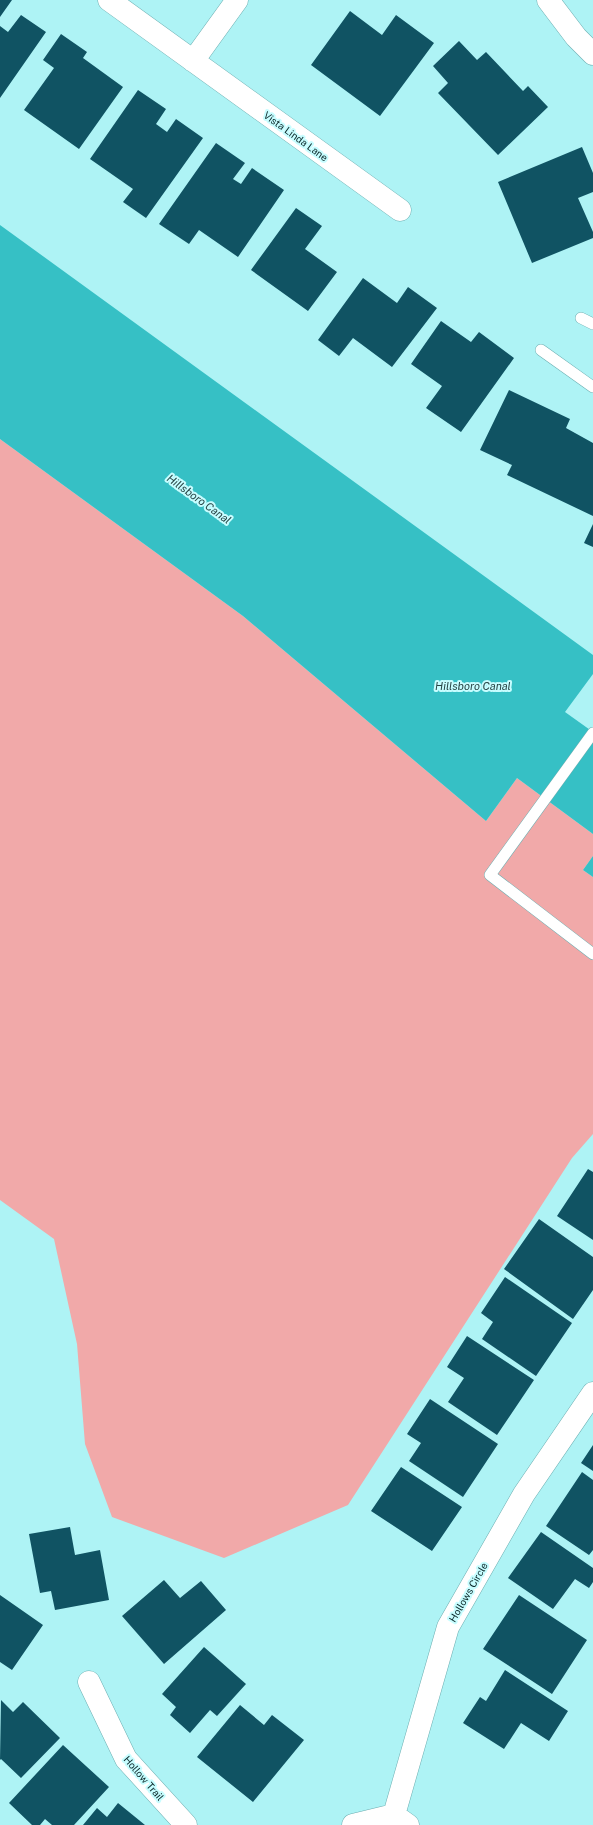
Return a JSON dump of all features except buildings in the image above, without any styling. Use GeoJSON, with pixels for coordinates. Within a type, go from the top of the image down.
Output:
{"type":"FeatureCollection","features":[{"type":"Feature","properties":{"kind":"street","name":"Vista Linda Lane"},"geometry":{"type":"LineString","coordinates":[[109,0],[400,210]]}},
{"type":"Feature","properties":{"kind":"street"},"geometry":{"type":"LineString","coordinates":[[193,61],[237,0]]}},
{"type":"Feature","properties":{"kind":"street"},"geometry":{"type":"LineString","coordinates":[[548,0],[576,36],[593,54]]}},
{"type":"Feature","properties":{"kind":"street","name":"Hollows Circle"},"geometry":{"type":"LineString","coordinates":[[353,1825],[401,1820],[448,1627],[524,1494],[593,1393]]}},
{"type":"Feature","properties":{"kind":"street","name":"Hollow Trail"},"geometry":{"type":"LineString","coordinates":[[89,1682],[126,1759],[186,1825]]}},
{"type":"Feature","properties":{"kind":"lane"},"geometry":{"type":"LineString","coordinates":[[581,318],[593,324]]}},
{"type":"Feature","properties":{"kind":"lane"},"geometry":{"type":"LineString","coordinates":[[541,350],[593,388]]}},
{"type":"Feature","properties":{"kind":"lane"},"geometry":{"type":"LineString","coordinates":[[593,733],[490,875],[593,954]]}},
{"type":"Feature","properties":{"kind":"shaded area"},"geometry":{"type":"Polygon","coordinates":[[[0,439],[243,616],[486,821],[517,778],[593,834],[593,856],[583,870],[593,877],[593,1134],[572,1158],[348,1505],[224,1558],[112,1517],[85,1444],[77,1344],[54,1239],[0,1200],[0,439]]]}},
{"type":"Feature","properties":{"kind":"water","name":"Hillsboro Canal"},"geometry":{"type":"Polygon","coordinates":[[[0,225],[593,655],[593,674],[565,712],[593,732],[593,834],[517,778],[486,821],[243,616],[0,439],[0,225]]]}},
{"type":"Feature","properties":{"kind":"water"},"geometry":{"type":"Polygon","coordinates":[[[593,856],[593,877],[583,870],[593,856]]]}}]}
